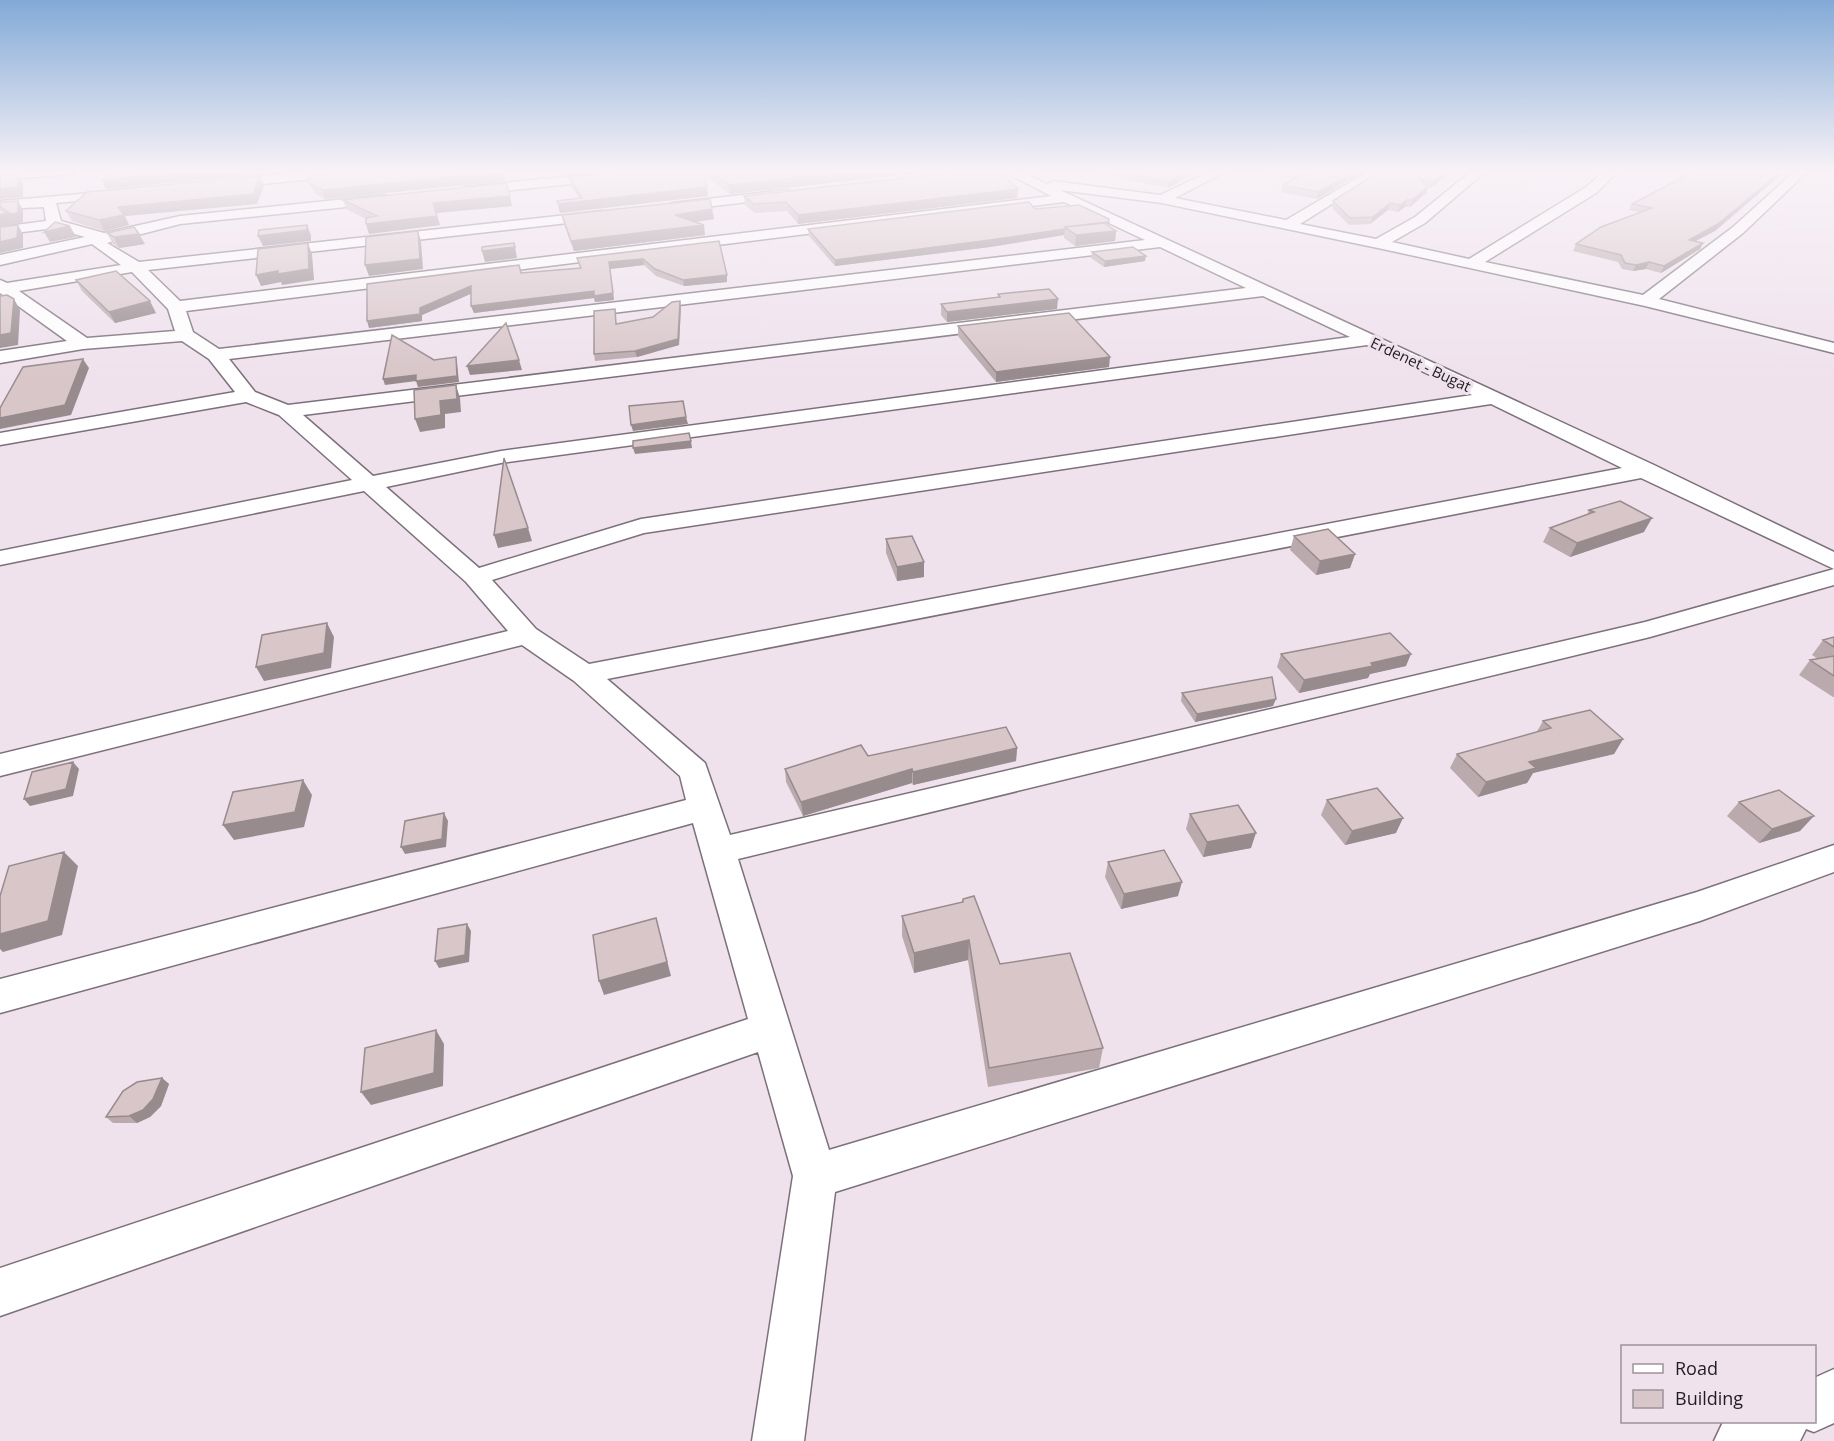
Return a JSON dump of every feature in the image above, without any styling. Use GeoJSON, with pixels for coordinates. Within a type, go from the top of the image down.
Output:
{"type":"FeatureCollection","features":[{"type":"Feature","properties":{"kind":"street"},"geometry":{"type":"LineString","coordinates":[[0,260],[103,237]]}},
{"type":"Feature","properties":{"kind":"street"},"geometry":{"type":"LineString","coordinates":[[104,237],[99,244],[136,267],[180,321],[216,355],[248,396],[286,411],[475,577],[526,635],[584,674],[694,771],[815,1176],[778,1441]]}},
{"type":"Feature","properties":{"kind":"street"},"geometry":{"type":"LineString","coordinates":[[2,286],[136,267],[403,237]]}},
{"type":"Feature","properties":{"kind":"street"},"geometry":{"type":"LineString","coordinates":[[0,357],[84,344],[180,321],[782,237]]}},
{"type":"Feature","properties":{"kind":"street","name":"Erdenet - Bugat"},"geometry":{"type":"LineString","coordinates":[[1147,237],[1494,398],[1834,562]]}},
{"type":"Feature","properties":{"kind":"street"},"geometry":{"type":"LineString","coordinates":[[1346,237],[1646,301],[1832,346]]}},
{"type":"Feature","properties":{"kind":"street"},"geometry":{"type":"LineString","coordinates":[[1378,244],[1390,237]]}},
{"type":"Feature","properties":{"kind":"street"},"geometry":{"type":"LineString","coordinates":[[1471,264],[1515,237]]}},
{"type":"Feature","properties":{"kind":"street"},"geometry":{"type":"LineString","coordinates":[[1646,301],[1730,237]]}},
{"type":"Feature","properties":{"kind":"street"},"geometry":{"type":"LineString","coordinates":[[216,355],[1159,243]]}},
{"type":"Feature","properties":{"kind":"street"},"geometry":{"type":"LineString","coordinates":[[2,286],[84,344]]}},
{"type":"Feature","properties":{"kind":"street"},"geometry":{"type":"LineString","coordinates":[[286,411],[1264,291]]}},
{"type":"Feature","properties":{"kind":"street"},"geometry":{"type":"LineString","coordinates":[[0,558],[501,457],[1368,340]]}},
{"type":"Feature","properties":{"kind":"street"},"geometry":{"type":"LineString","coordinates":[[0,439],[248,396]]}},
{"type":"Feature","properties":{"kind":"street"},"geometry":{"type":"LineString","coordinates":[[475,577],[641,526],[1494,398]]}},
{"type":"Feature","properties":{"kind":"street"},"geometry":{"type":"LineString","coordinates":[[584,674],[1646,470]]}},
{"type":"Feature","properties":{"kind":"street"},"geometry":{"type":"LineString","coordinates":[[718,851],[1650,629],[1834,577]]}},
{"type":"Feature","properties":{"kind":"street"},"geometry":{"type":"LineString","coordinates":[[0,765],[526,635]]}},
{"type":"Feature","properties":{"kind":"street"},"geometry":{"type":"LineString","coordinates":[[0,996],[705,807]]}},
{"type":"Feature","properties":{"kind":"street"},"geometry":{"type":"LineString","coordinates":[[815,1176],[1700,906],[1834,858]]}},
{"type":"Feature","properties":{"kind":"street"},"geometry":{"type":"LineString","coordinates":[[0,1292],[771,1029]]}},
{"type":"Feature","properties":{"kind":"street"},"geometry":{"type":"LineString","coordinates":[[1816,1405],[1834,1395]]}},
{"type":"Feature","properties":{"kind":"street"},"geometry":{"type":"LineString","coordinates":[[1740,1441],[1781,1423]]}},
{"type":"Feature","properties":{"kind":"building"},"geometry":{"type":"Polygon","coordinates":[[[0,237],[17,237],[17,238],[0,242],[0,237]]]}},
{"type":"Feature","properties":{"kind":"building"},"geometry":{"type":"Polygon","coordinates":[[[366,237],[418,237],[420,259],[365,265],[366,237]]]}},
{"type":"Feature","properties":{"kind":"building"},"geometry":{"type":"Polygon","coordinates":[[[570,237],[602,237],[571,241],[570,237]]]}},
{"type":"Feature","properties":{"kind":"building"},"geometry":{"type":"Polygon","coordinates":[[[815,237],[1009,237],[990,240],[835,260],[815,237]]]}},
{"type":"Feature","properties":{"kind":"building"},"geometry":{"type":"Polygon","coordinates":[[[1586,237],[1694,237],[1689,240],[1703,243],[1664,266],[1649,262],[1636,265],[1625,263],[1621,255],[1576,244],[1586,237]]]}},
{"type":"Feature","properties":{"kind":"building"},"geometry":{"type":"Polygon","coordinates":[[[719,241],[727,275],[683,280],[655,269],[643,259],[609,262],[613,293],[594,296],[594,291],[471,306],[471,286],[420,308],[420,314],[367,321],[367,284],[519,265],[521,273],[581,268],[577,258],[719,241]]]}},
{"type":"Feature","properties":{"kind":"building"},"geometry":{"type":"Polygon","coordinates":[[[308,243],[309,269],[256,275],[258,249],[308,243]]]}},
{"type":"Feature","properties":{"kind":"building"},"geometry":{"type":"Polygon","coordinates":[[[514,243],[515,247],[482,251],[482,247],[514,243]]]}},
{"type":"Feature","properties":{"kind":"building"},"geometry":{"type":"Polygon","coordinates":[[[1133,247],[1146,256],[1105,261],[1092,252],[1133,247]]]}},
{"type":"Feature","properties":{"kind":"building"},"geometry":{"type":"Polygon","coordinates":[[[116,271],[150,301],[109,312],[76,280],[116,271]]]}},
{"type":"Feature","properties":{"kind":"building"},"geometry":{"type":"Polygon","coordinates":[[[1049,289],[1058,299],[947,312],[941,304],[1000,297],[998,294],[1049,289]]]}},
{"type":"Feature","properties":{"kind":"building"},"geometry":{"type":"Polygon","coordinates":[[[7,295],[14,299],[11,333],[0,335],[0,296],[7,295]]]}},
{"type":"Feature","properties":{"kind":"building"},"geometry":{"type":"Polygon","coordinates":[[[680,301],[678,339],[635,351],[594,354],[594,311],[615,309],[616,324],[653,317],[672,302],[680,301]]]}},
{"type":"Feature","properties":{"kind":"building"},"geometry":{"type":"Polygon","coordinates":[[[1069,313],[1110,357],[996,372],[958,326],[1069,313]]]}},
{"type":"Feature","properties":{"kind":"building"},"geometry":{"type":"Polygon","coordinates":[[[506,323],[519,360],[467,366],[506,323]]]}},
{"type":"Feature","properties":{"kind":"building"},"geometry":{"type":"Polygon","coordinates":[[[392,335],[434,360],[456,357],[457,376],[416,381],[416,375],[383,379],[392,335]]]}},
{"type":"Feature","properties":{"kind":"building"},"geometry":{"type":"Polygon","coordinates":[[[83,359],[65,405],[0,418],[0,408],[23,367],[83,359]]]}},
{"type":"Feature","properties":{"kind":"building"},"geometry":{"type":"Polygon","coordinates":[[[456,385],[457,399],[440,401],[441,415],[415,419],[414,390],[456,385]]]}},
{"type":"Feature","properties":{"kind":"building"},"geometry":{"type":"Polygon","coordinates":[[[683,401],[686,417],[631,425],[629,406],[683,401]]]}},
{"type":"Feature","properties":{"kind":"building"},"geometry":{"type":"Polygon","coordinates":[[[689,433],[691,441],[633,448],[633,441],[689,433]]]}},
{"type":"Feature","properties":{"kind":"building"},"geometry":{"type":"Polygon","coordinates":[[[504,458],[528,528],[494,535],[504,458]]]}},
{"type":"Feature","properties":{"kind":"building"},"geometry":{"type":"Polygon","coordinates":[[[1620,501],[1652,518],[1577,543],[1550,528],[1594,512],[1589,510],[1620,501]]]}},
{"type":"Feature","properties":{"kind":"building"},"geometry":{"type":"Polygon","coordinates":[[[1328,529],[1355,554],[1320,561],[1294,536],[1328,529]]]}},
{"type":"Feature","properties":{"kind":"building"},"geometry":{"type":"Polygon","coordinates":[[[912,536],[924,562],[897,567],[886,539],[912,536]]]}},
{"type":"Feature","properties":{"kind":"building"},"geometry":{"type":"Polygon","coordinates":[[[327,623],[324,653],[256,667],[262,635],[327,623]]]}},
{"type":"Feature","properties":{"kind":"building"},"geometry":{"type":"Polygon","coordinates":[[[1390,633],[1411,654],[1371,663],[1373,666],[1304,680],[1281,654],[1390,633]]]}},
{"type":"Feature","properties":{"kind":"building"},"geometry":{"type":"Polygon","coordinates":[[[1834,637],[1834,647],[1823,640],[1834,637]]]}},
{"type":"Feature","properties":{"kind":"building"},"geometry":{"type":"Polygon","coordinates":[[[1834,656],[1834,676],[1810,660],[1834,656]]]}},
{"type":"Feature","properties":{"kind":"building"},"geometry":{"type":"Polygon","coordinates":[[[1272,677],[1276,699],[1197,714],[1182,693],[1272,677]]]}},
{"type":"Feature","properties":{"kind":"building"},"geometry":{"type":"Polygon","coordinates":[[[1590,710],[1623,739],[1529,762],[1536,768],[1486,782],[1457,754],[1551,728],[1543,721],[1590,710]]]}},
{"type":"Feature","properties":{"kind":"building"},"geometry":{"type":"Polygon","coordinates":[[[1006,727],[1017,748],[913,772],[912,769],[801,802],[785,769],[861,745],[868,756],[1006,727]]]}},
{"type":"Feature","properties":{"kind":"building"},"geometry":{"type":"Polygon","coordinates":[[[73,762],[66,789],[24,799],[32,772],[73,762]]]}},
{"type":"Feature","properties":{"kind":"building"},"geometry":{"type":"Polygon","coordinates":[[[303,780],[295,812],[223,825],[233,792],[303,780]]]}},
{"type":"Feature","properties":{"kind":"building"},"geometry":{"type":"Polygon","coordinates":[[[1377,788],[1403,818],[1352,831],[1327,800],[1377,788]]]}},
{"type":"Feature","properties":{"kind":"building"},"geometry":{"type":"Polygon","coordinates":[[[1779,790],[1814,816],[1772,829],[1739,802],[1779,790]]]}},
{"type":"Feature","properties":{"kind":"building"},"geometry":{"type":"Polygon","coordinates":[[[1238,805],[1256,833],[1207,842],[1190,814],[1238,805]]]}},
{"type":"Feature","properties":{"kind":"building"},"geometry":{"type":"Polygon","coordinates":[[[444,813],[442,839],[401,847],[405,821],[444,813]]]}},
{"type":"Feature","properties":{"kind":"building"},"geometry":{"type":"Polygon","coordinates":[[[1164,850],[1182,882],[1124,894],[1108,862],[1164,850]]]}},
{"type":"Feature","properties":{"kind":"building"},"geometry":{"type":"Polygon","coordinates":[[[64,852],[48,921],[0,934],[0,896],[9,866],[64,852]]]}},
{"type":"Feature","properties":{"kind":"building"},"geometry":{"type":"Polygon","coordinates":[[[974,896],[1000,964],[1070,953],[1103,1048],[989,1068],[969,940],[914,953],[902,916],[963,902],[963,899],[974,896]]]}},
{"type":"Feature","properties":{"kind":"building"},"geometry":{"type":"Polygon","coordinates":[[[656,918],[667,962],[599,981],[593,935],[656,918]]]}},
{"type":"Feature","properties":{"kind":"building"},"geometry":{"type":"Polygon","coordinates":[[[467,924],[465,955],[435,961],[438,929],[467,924]]]}},
{"type":"Feature","properties":{"kind":"building"},"geometry":{"type":"Polygon","coordinates":[[[436,1030],[434,1073],[361,1092],[365,1048],[436,1030]]]}},
{"type":"Feature","properties":{"kind":"building"},"geometry":{"type":"Polygon","coordinates":[[[162,1078],[153,1099],[143,1110],[129,1116],[106,1117],[123,1091],[137,1082],[162,1078]]]}}]}
